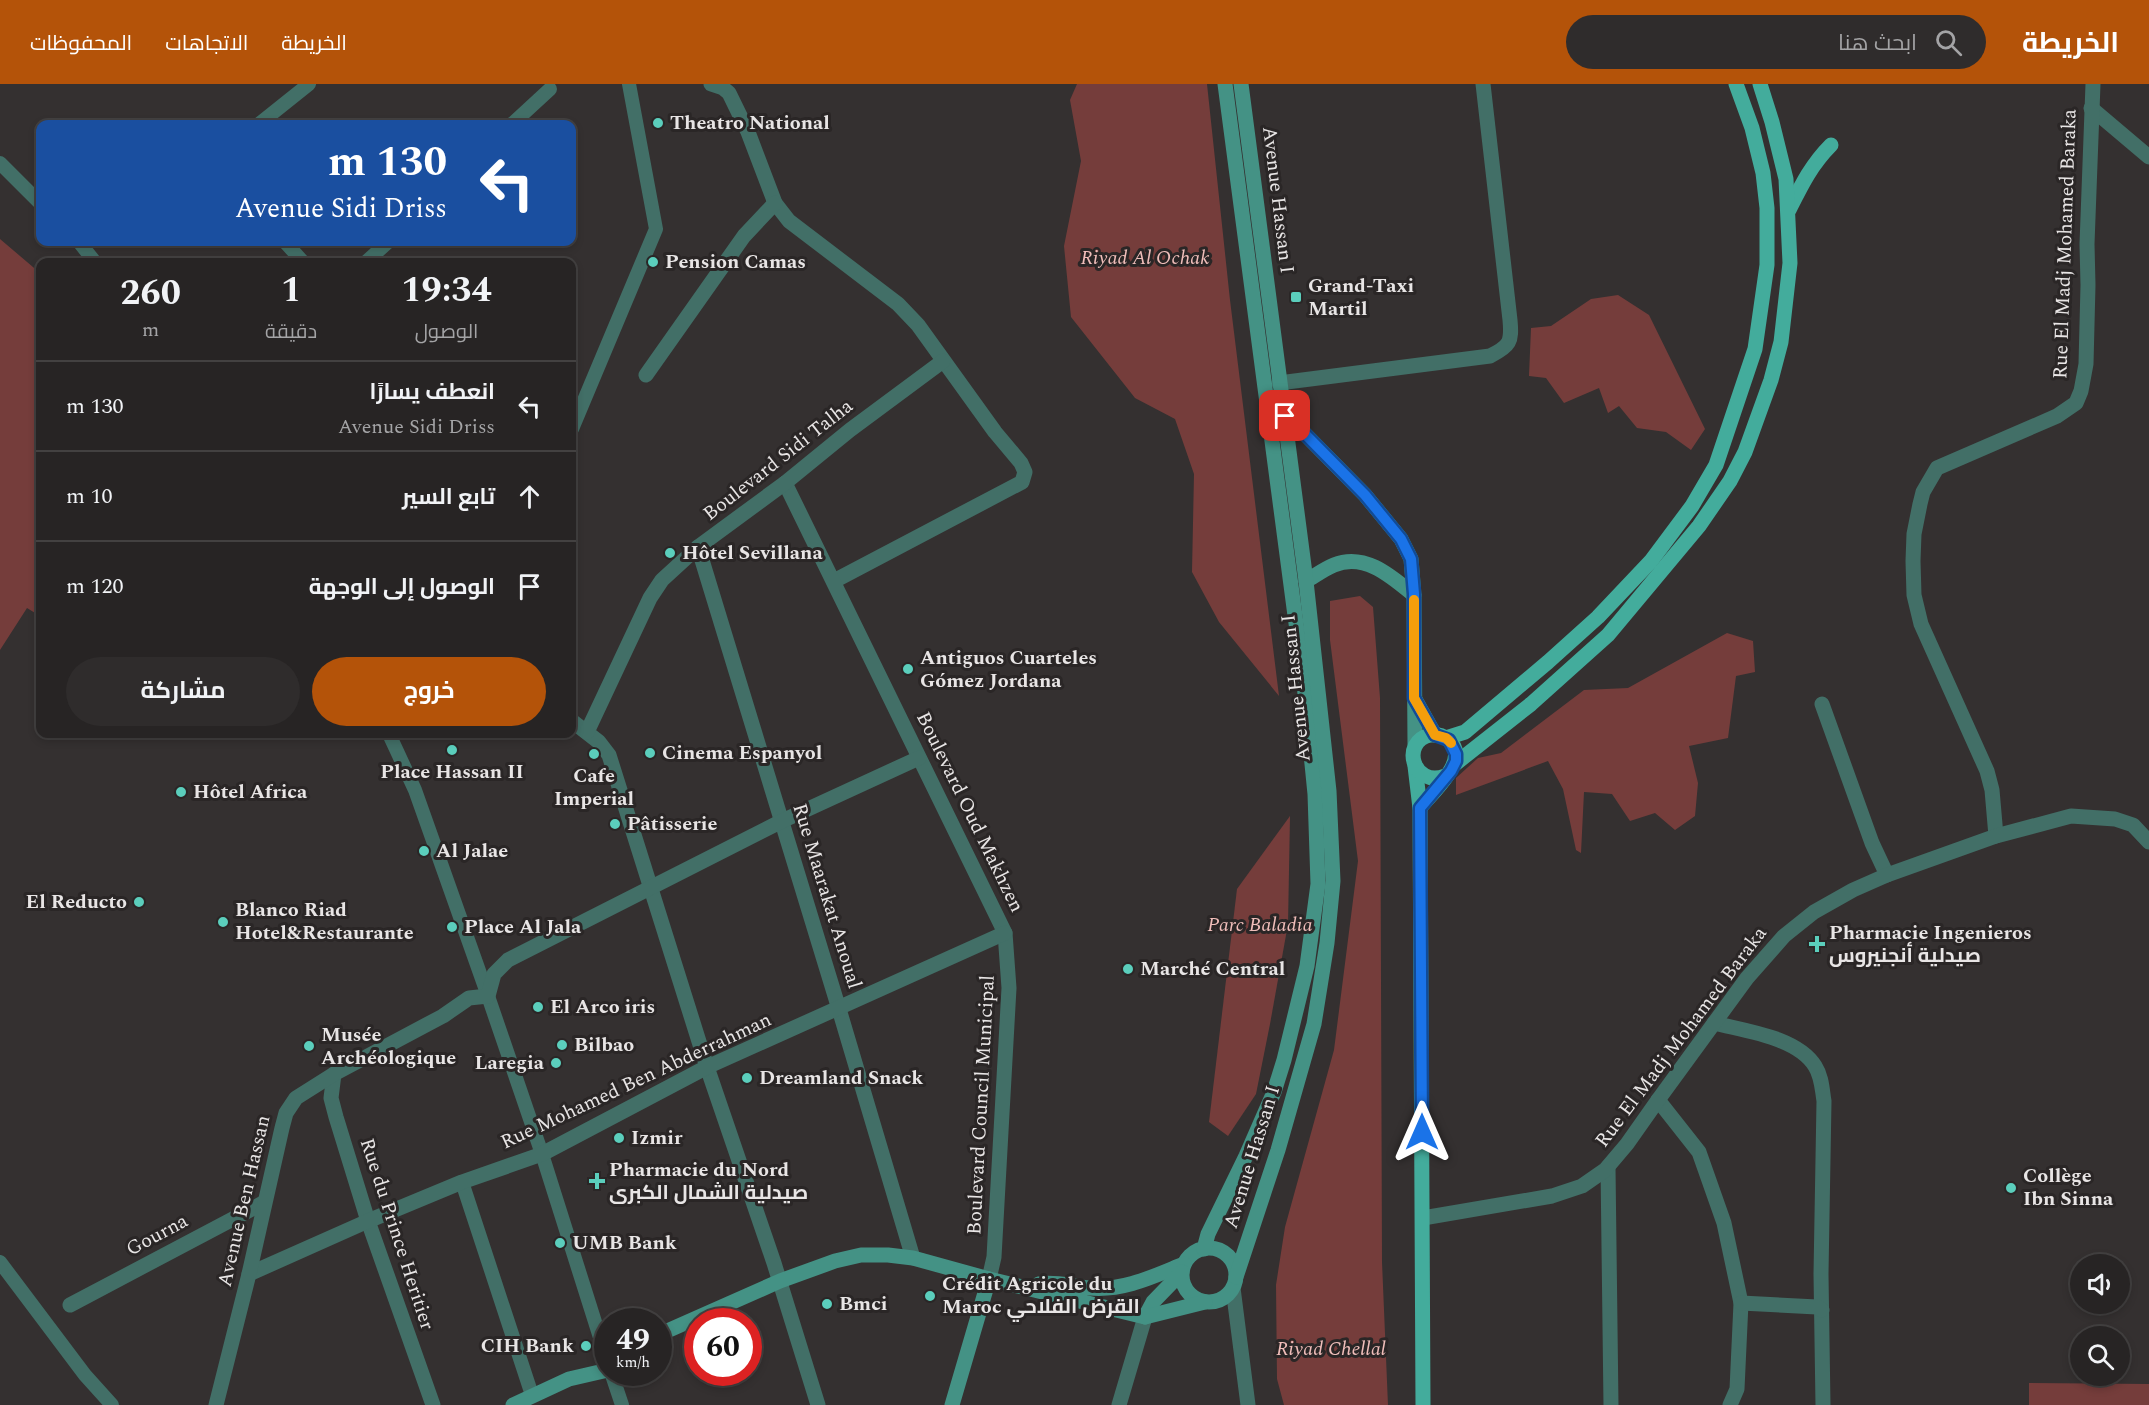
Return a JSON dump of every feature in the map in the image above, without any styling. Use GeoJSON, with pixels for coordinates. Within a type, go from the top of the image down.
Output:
{"type":"FeatureCollection","features":[{"type":"Feature","properties":{"kind":"main road","name":"Avenue Hassan I"},"geometry":{"type":"LineString","coordinates":[[1204,1249],[1208,1234],[1274,1092],[1307,966],[1318,884],[1315,794],[1304,684],[1225,84]]}},
{"type":"Feature","properties":{"kind":"main road","name":"Avenue Hassan I"},"geometry":{"type":"LineString","coordinates":[[1234,1283],[1278,1150],[1314,1024],[1334,881],[1329,790],[1306,581],[1241,84]]}},
{"type":"Feature","properties":{"kind":"main road"},"geometry":{"type":"LineString","coordinates":[[1415,746],[1425,737],[1465,732],[1598,617],[1651,561],[1692,506],[1716,465],[1755,349],[1767,265],[1767,208],[1763,173],[1752,128],[1736,84]]}},
{"type":"Feature","properties":{"kind":"main road"},"geometry":{"type":"LineString","coordinates":[[1420,808],[1455,764],[1531,704],[1608,635],[1699,526],[1730,481],[1745,452],[1771,381],[1780,342],[1790,263],[1786,179],[1760,84]]}},
{"type":"Feature","properties":{"kind":"main road"},"geometry":{"type":"LineString","coordinates":[[1789,210],[1815,160],[1831,145]]}},
{"type":"Feature","properties":{"kind":"main road"},"geometry":{"type":"LineString","coordinates":[[1285,416],[1365,495],[1401,539],[1411,559],[1414,594],[1415,746],[1413,759],[1420,808],[1424,1405]]}},
{"type":"Feature","properties":{"kind":"main road"},"geometry":{"type":"LineString","coordinates":[[1306,581],[1335,564],[1354,561],[1386,572],[1414,594]]}},
{"type":"Feature","properties":{"kind":"main road"},"geometry":{"type":"LineString","coordinates":[[1414,698],[1440,736],[1454,746],[1455,764]]}},
{"type":"Feature","properties":{"kind":"main road"},"geometry":{"type":"LineString","coordinates":[[1415,766],[1421,775],[1432,779],[1445,776]]}},
{"type":"Feature","properties":{"kind":"main road"},"geometry":{"type":"LineString","coordinates":[[672,1329],[780,1281],[835,1261],[861,1255],[913,1258],[1145,1317],[1221,1299],[1234,1283],[1234,1267],[1230,1258],[1214,1248],[1204,1249],[1189,1257],[1183,1268],[1153,1302],[1145,1317]]}},
{"type":"Feature","properties":{"kind":"main road"},"geometry":{"type":"LineString","coordinates":[[1031,1288],[1045,1283],[1090,1288],[1122,1287],[1183,1268]]}},
{"type":"Feature","properties":{"kind":"main road"},"geometry":{"type":"LineString","coordinates":[[1183,1268],[1185,1288],[1190,1295],[1205,1302]]}},
{"type":"Feature","properties":{"kind":"main road"},"geometry":{"type":"LineString","coordinates":[[952,1405],[989,1279]]}},
{"type":"Feature","properties":{"kind":"main road"},"geometry":{"type":"LineString","coordinates":[[513,1405],[569,1379],[594,1374]]}},
{"type":"Feature","properties":{"kind":"street"},"geometry":{"type":"LineString","coordinates":[[264,120],[309,84]]}},
{"type":"Feature","properties":{"kind":"street"},"geometry":{"type":"LineString","coordinates":[[576,419],[656,229],[629,84]]}},
{"type":"Feature","properties":{"kind":"street"},"geometry":{"type":"LineString","coordinates":[[711,84],[729,93],[748,132],[776,203],[789,220],[898,304],[918,325],[995,432],[1021,463],[1025,472],[1022,482],[834,581]]}},
{"type":"Feature","properties":{"kind":"street"},"geometry":{"type":"LineString","coordinates":[[1279,383],[1490,356],[1508,345],[1512,337],[1483,84]]}},
{"type":"Feature","properties":{"kind":"street","name":"Rue El Madj Mohamed Baraka"},"geometry":{"type":"LineString","coordinates":[[1996,836],[1992,790],[1987,771],[1921,624],[1914,595],[1914,534],[1923,492],[1937,468],[2057,416],[2073,406],[2079,396],[2086,364],[2088,285],[2086,244],[2093,84]]}},
{"type":"Feature","properties":{"kind":"street"},"geometry":{"type":"LineString","coordinates":[[516,120],[550,89]]}},
{"type":"Feature","properties":{"kind":"street"},"geometry":{"type":"LineString","coordinates":[[2091,108],[2149,157]]}},
{"type":"Feature","properties":{"kind":"street"},"geometry":{"type":"LineString","coordinates":[[0,163],[36,199]]}},
{"type":"Feature","properties":{"kind":"street"},"geometry":{"type":"LineString","coordinates":[[646,375],[744,236],[776,203]]}},
{"type":"Feature","properties":{"kind":"street"},"geometry":{"type":"LineString","coordinates":[[82,246],[92,258]]}},
{"type":"Feature","properties":{"kind":"street"},"geometry":{"type":"LineString","coordinates":[[289,246],[299,258]]}},
{"type":"Feature","properties":{"kind":"street"},"geometry":{"type":"LineString","coordinates":[[370,258],[384,246]]}},
{"type":"Feature","properties":{"kind":"street","name":"Boulevard Sidi Talha"},"geometry":{"type":"LineString","coordinates":[[587,732],[650,598],[662,580],[698,547],[785,483],[850,430],[943,360]]}},
{"type":"Feature","properties":{"kind":"street","name":"Boulevard Oud Makhzen"},"geometry":{"type":"LineString","coordinates":[[785,483],[1005,933]]}},
{"type":"Feature","properties":{"kind":"street","name":"Rue Maarakat Anoual"},"geometry":{"type":"LineString","coordinates":[[698,547],[913,1258]]}},
{"type":"Feature","properties":{"kind":"street"},"geometry":{"type":"LineString","coordinates":[[1822,704],[1854,797],[1887,875]]}},
{"type":"Feature","properties":{"kind":"street"},"geometry":{"type":"LineString","coordinates":[[576,724],[609,755],[707,1068],[780,1281],[818,1405]]}},
{"type":"Feature","properties":{"kind":"street"},"geometry":{"type":"LineString","coordinates":[[391,738],[415,790],[488,996],[542,1154],[594,1319]]}},
{"type":"Feature","properties":{"kind":"street"},"geometry":{"type":"LineString","coordinates":[[488,996],[494,974],[508,960],[782,821],[919,758]]}},
{"type":"Feature","properties":{"kind":"street","name":"Rue El Madj Mohamed Baraka"},"geometry":{"type":"LineString","coordinates":[[1423,1218],[1552,1196],[1581,1186],[1608,1167],[1628,1144],[1747,978],[1784,936],[1814,912],[1853,890],[1887,875],[1996,836],[2071,816],[2115,819],[2133,825],[2149,842]]}},
{"type":"Feature","properties":{"kind":"street","name":"Rue Mohamed Ben Abderrahman"},"geometry":{"type":"LineString","coordinates":[[249,1274],[462,1182],[542,1154],[707,1068],[1005,933]]}},
{"type":"Feature","properties":{"kind":"street","name":"Boulevard Council Municipal"},"geometry":{"type":"LineString","coordinates":[[989,1279],[994,1257],[1005,1088],[1009,988],[1005,933]]}},
{"type":"Feature","properties":{"kind":"street","name":"Avenue Ben Hassan"},"geometry":{"type":"LineString","coordinates":[[216,1405],[282,1128],[290,1106],[296,1098],[334,1074],[443,1016],[470,998],[488,996]]}},
{"type":"Feature","properties":{"kind":"street"},"geometry":{"type":"LineString","coordinates":[[1714,1023],[1792,1045],[1814,1065],[1821,1080],[1824,1101],[1823,1405]]}},
{"type":"Feature","properties":{"kind":"street","name":"Rue du Prince Heritier"},"geometry":{"type":"LineString","coordinates":[[334,1074],[331,1098],[368,1221],[433,1405]]}},
{"type":"Feature","properties":{"kind":"street"},"geometry":{"type":"LineString","coordinates":[[1658,1100],[1699,1152],[1724,1224],[1741,1303],[1737,1389],[1730,1405]]}},
{"type":"Feature","properties":{"kind":"street"},"geometry":{"type":"LineString","coordinates":[[1608,1167],[1611,1405]]}},
{"type":"Feature","properties":{"kind":"street"},"geometry":{"type":"LineString","coordinates":[[462,1182],[532,1395]]}},
{"type":"Feature","properties":{"kind":"street","name":"Gourna"},"geometry":{"type":"LineString","coordinates":[[70,1305],[264,1203]]}},
{"type":"Feature","properties":{"kind":"street"},"geometry":{"type":"LineString","coordinates":[[0,1262],[85,1374],[112,1405]]}},
{"type":"Feature","properties":{"kind":"street"},"geometry":{"type":"LineString","coordinates":[[1234,1283],[1248,1405]]}},
{"type":"Feature","properties":{"kind":"street"},"geometry":{"type":"LineString","coordinates":[[1741,1303],[1817,1307],[1822,1310]]}},
{"type":"Feature","properties":{"kind":"street"},"geometry":{"type":"LineString","coordinates":[[1119,1405],[1145,1317]]}},
{"type":"Feature","properties":{"kind":"street"},"geometry":{"type":"LineString","coordinates":[[615,1386],[622,1405]]}},
{"type":"Feature","properties":{"kind":"green space","name":"Riyad Al Ochak"},"geometry":{"type":"Polygon","coordinates":[[[1077,84],[1207,84],[1230,300],[1279,696],[1219,622],[1192,572],[1194,474],[1175,419],[1135,398],[1071,317],[1064,246],[1081,161],[1070,100],[1077,84]]]}},
{"type":"Feature","properties":{"kind":"green space"},"geometry":{"type":"Polygon","coordinates":[[[0,239],[36,270],[36,614],[27,608],[0,650],[0,239]]]}},
{"type":"Feature","properties":{"kind":"green space"},"geometry":{"type":"Polygon","coordinates":[[[1618,295],[1649,315],[1705,429],[1691,450],[1666,432],[1637,428],[1619,406],[1608,413],[1599,388],[1564,403],[1546,378],[1529,376],[1531,328],[1551,326],[1591,299],[1618,295]]]}},
{"type":"Feature","properties":{"kind":"green space","name":"Riyad Chellal"},"geometry":{"type":"Polygon","coordinates":[[[1360,596],[1373,607],[1380,698],[1382,1262],[1388,1405],[1284,1405],[1277,1379],[1276,1285],[1285,1227],[1334,1050],[1358,861],[1330,640],[1330,601],[1360,596]]]}},
{"type":"Feature","properties":{"kind":"green space"},"geometry":{"type":"Polygon","coordinates":[[[1727,633],[1753,641],[1755,672],[1736,676],[1728,738],[1689,746],[1698,783],[1695,816],[1675,830],[1655,813],[1630,821],[1612,794],[1584,792],[1581,853],[1576,850],[1563,789],[1548,761],[1456,795],[1456,778],[1478,758],[1501,753],[1584,690],[1628,688],[1727,633]]]}},
{"type":"Feature","properties":{"kind":"green space","name":"Parc Baladia"},"geometry":{"type":"Polygon","coordinates":[[[1290,816],[1288,924],[1270,1024],[1256,1094],[1228,1136],[1209,1122],[1237,889],[1290,816]]]}},
{"type":"Feature","properties":{"kind":"green space"},"geometry":{"type":"Polygon","coordinates":[[[2029,1383],[2070,1383],[2070,1386],[2149,1384],[2149,1405],[2029,1405],[2029,1383]]]}},
{"type":"Feature","properties":{"kind":"slow traffic"},"geometry":{"type":"LineString","coordinates":[[1414,600],[1414,698],[1435,735],[1446,738],[1451,743]]}},
{"type":"Feature","properties":{"kind":"place","name":"Theatro National"},"geometry":{"type":"Point","coordinates":[658,123]}},
{"type":"Feature","properties":{"kind":"place","name":"Pension Camas"},"geometry":{"type":"Point","coordinates":[653,262]}},
{"type":"Feature","properties":{"kind":"place","name":"Grand-Taxi Martil"},"geometry":{"type":"Point","coordinates":[1296,297]}},
{"type":"Feature","properties":{"kind":"place","name":"Hôtel Sevillana"},"geometry":{"type":"Point","coordinates":[670,553]}},
{"type":"Feature","properties":{"kind":"place","name":"Antiguos Cuarteles Gómez Jordana"},"geometry":{"type":"Point","coordinates":[908,669]}},
{"type":"Feature","properties":{"kind":"place","name":"Place Hassan II"},"geometry":{"type":"Point","coordinates":[452,750]}},
{"type":"Feature","properties":{"kind":"place","name":"Cinema Espanyol"},"geometry":{"type":"Point","coordinates":[650,753]}},
{"type":"Feature","properties":{"kind":"place","name":"Cafe Imperial"},"geometry":{"type":"Point","coordinates":[594,754]}},
{"type":"Feature","properties":{"kind":"place","name":"Hôtel Africa"},"geometry":{"type":"Point","coordinates":[181,792]}},
{"type":"Feature","properties":{"kind":"place","name":"Pâtisserie"},"geometry":{"type":"Point","coordinates":[615,824]}},
{"type":"Feature","properties":{"kind":"place","name":"Al Jalae"},"geometry":{"type":"Point","coordinates":[424,851]}},
{"type":"Feature","properties":{"kind":"place","name":"El Reducto"},"geometry":{"type":"Point","coordinates":[139,902]}},
{"type":"Feature","properties":{"kind":"place","name":"Blanco Riad Hotel&Restaurante"},"geometry":{"type":"Point","coordinates":[223,922]}},
{"type":"Feature","properties":{"kind":"place","name":"Place Al Jala"},"geometry":{"type":"Point","coordinates":[452,927]}},
{"type":"Feature","properties":{"kind":"place","name":"Pharmacie Ingenieros صيدلية أنجنيروس"},"geometry":{"type":"Point","coordinates":[1817,944]}},
{"type":"Feature","properties":{"kind":"place","name":"Marché Central"},"geometry":{"type":"Point","coordinates":[1128,969]}},
{"type":"Feature","properties":{"kind":"place","name":"El Arco iris"},"geometry":{"type":"Point","coordinates":[538,1007]}},
{"type":"Feature","properties":{"kind":"place","name":"Bilbao"},"geometry":{"type":"Point","coordinates":[562,1045]}},
{"type":"Feature","properties":{"kind":"place","name":"Musée Archéologique"},"geometry":{"type":"Point","coordinates":[309,1046]}},
{"type":"Feature","properties":{"kind":"place","name":"Laregia"},"geometry":{"type":"Point","coordinates":[556,1063]}},
{"type":"Feature","properties":{"kind":"place","name":"Dreamland Snack"},"geometry":{"type":"Point","coordinates":[747,1078]}},
{"type":"Feature","properties":{"kind":"place","name":"Izmir"},"geometry":{"type":"Point","coordinates":[619,1138]}},
{"type":"Feature","properties":{"kind":"place","name":"Pharmacie du Nord صيدلية الشمال الكبرى"},"geometry":{"type":"Point","coordinates":[597,1181]}},
{"type":"Feature","properties":{"kind":"place","name":"Collège Ibn Sinna"},"geometry":{"type":"Point","coordinates":[2011,1188]}},
{"type":"Feature","properties":{"kind":"place","name":"UMB Bank"},"geometry":{"type":"Point","coordinates":[560,1243]}},
{"type":"Feature","properties":{"kind":"place","name":"Crédit Agricole du Maroc القرض الفلاحي"},"geometry":{"type":"Point","coordinates":[930,1296]}},
{"type":"Feature","properties":{"kind":"place","name":"Bmci"},"geometry":{"type":"Point","coordinates":[827,1304]}},
{"type":"Feature","properties":{"kind":"place","name":"CIH Bank"},"geometry":{"type":"Point","coordinates":[586,1346]}},
{"type":"Feature","properties":{"kind":"route"},"geometry":{"type":"LineString","coordinates":[[1285,416],[1365,495],[1401,539],[1408,552],[1412,565],[1414,594],[1414,698],[1435,735],[1449,740],[1456,754],[1456,761],[1451,771],[1420,808],[1422,1132]]}}]}
